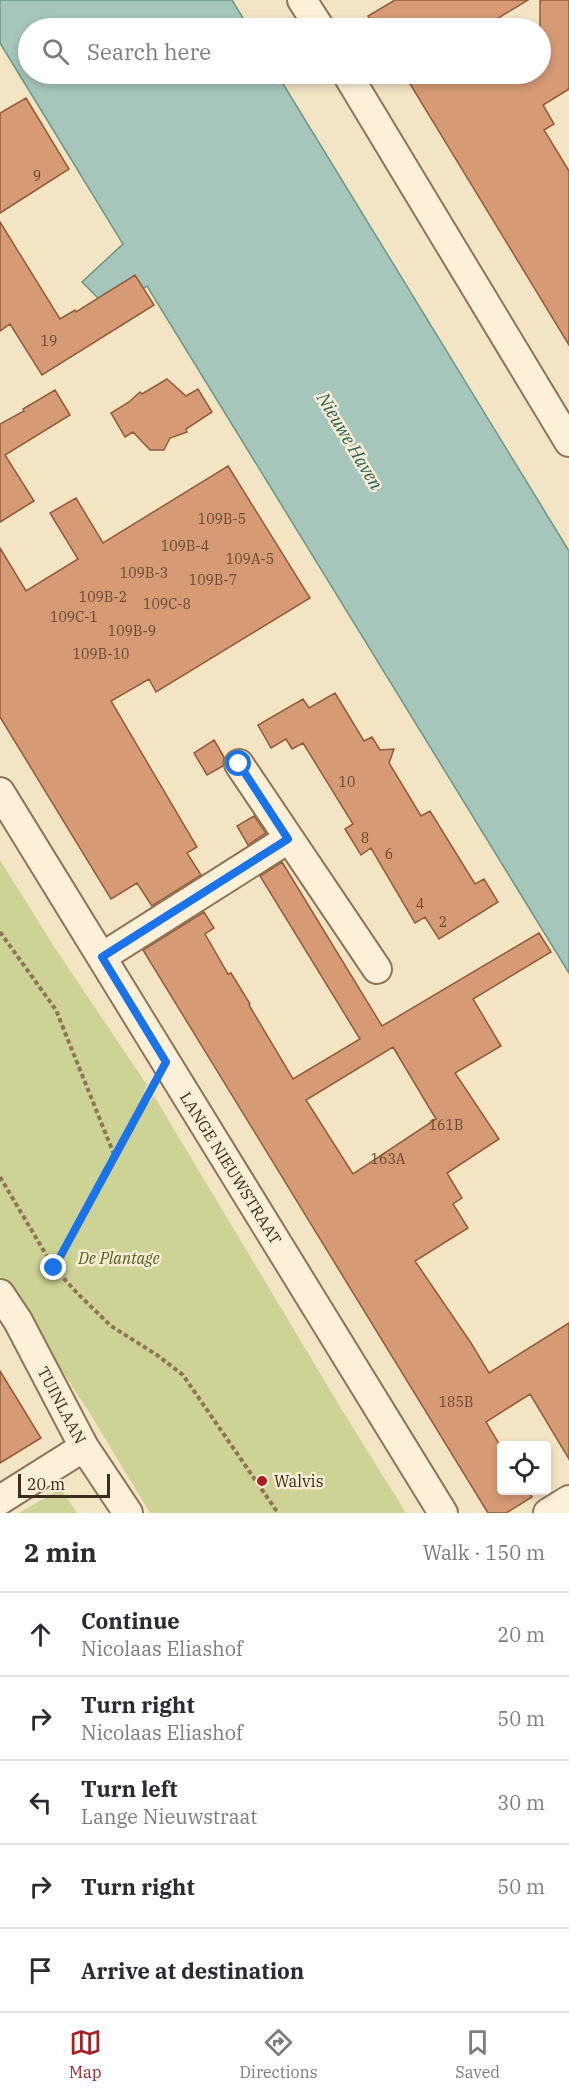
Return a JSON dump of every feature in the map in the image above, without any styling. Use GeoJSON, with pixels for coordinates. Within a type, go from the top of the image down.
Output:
{"type":"FeatureCollection","features":[{"type":"Feature","properties":{"kind":"street"},"geometry":{"type":"LineString","coordinates":[[302,0],[314,18]]}},
{"type":"Feature","properties":{"kind":"street"},"geometry":{"type":"LineString","coordinates":[[353,84],[569,442]]}},
{"type":"Feature","properties":{"kind":"street"},"geometry":{"type":"LineString","coordinates":[[239,764],[377,969]]}},
{"type":"Feature","properties":{"kind":"street","name":"LANGE NIEUWSTRAAT"},"geometry":{"type":"LineString","coordinates":[[0,792],[443,1513]]}},
{"type":"Feature","properties":{"kind":"street"},"geometry":{"type":"LineString","coordinates":[[102,957],[288,839]]}},
{"type":"Feature","properties":{"kind":"street","name":"TUINLAAN"},"geometry":{"type":"LineString","coordinates":[[0,1294],[18,1321],[84,1447],[128,1513]]}},
{"type":"Feature","properties":{"kind":"street"},"geometry":{"type":"LineString","coordinates":[[0,1500],[84,1447]]}},
{"type":"Feature","properties":{"kind":"street"},"geometry":{"type":"LineString","coordinates":[[548,1513],[569,1500]]}},
{"type":"Feature","properties":{"kind":"path"},"geometry":{"type":"LineString","coordinates":[[0,932],[56,1010],[115,1157]]}},
{"type":"Feature","properties":{"kind":"path"},"geometry":{"type":"LineString","coordinates":[[54,1268],[166,1062]]}},
{"type":"Feature","properties":{"kind":"path"},"geometry":{"type":"LineString","coordinates":[[0,1178],[54,1268],[111,1326],[157,1355],[183,1375],[278,1513]]}},
{"type":"Feature","properties":{"kind":"green space","name":"De Plantage"},"geometry":{"type":"Polygon","coordinates":[[[0,860],[55,948],[147,1085],[144,1091],[150,1102],[154,1096],[406,1513],[150,1513],[89,1412],[0,1276],[0,860]]]}},
{"type":"Feature","properties":{"kind":"green space"},"geometry":{"type":"Polygon","coordinates":[[[61,1489],[77,1513],[19,1513],[61,1489]]]}},
{"type":"Feature","properties":{"kind":"water"},"geometry":{"type":"Polygon","coordinates":[[[0,0],[232,0],[243,18],[18,18],[18,72],[0,43],[0,0]]]}},
{"type":"Feature","properties":{"kind":"water","name":"Nieuwe Haven"},"geometry":{"type":"Polygon","coordinates":[[[25,84],[283,84],[569,551],[569,973],[147,286],[112,312],[82,282],[123,244],[25,84]]]}},
{"type":"Feature","properties":{"kind":"building"},"geometry":{"type":"Polygon","coordinates":[[[395,0],[528,0],[498,18],[369,18],[368,16],[395,0]]]}},
{"type":"Feature","properties":{"kind":"building"},"geometry":{"type":"Polygon","coordinates":[[[540,0],[569,0],[569,89],[543,105],[554,124],[544,130],[569,171],[569,345],[410,84],[551,84],[551,18],[540,18],[540,0]]]}},
{"type":"Feature","properties":{"kind":"building"},"geometry":{"type":"Polygon","coordinates":[[[26,98],[69,169],[0,213],[0,113],[26,98]]]}},
{"type":"Feature","properties":{"kind":"building"},"geometry":{"type":"Polygon","coordinates":[[[0,222],[60,319],[75,310],[76,312],[135,275],[154,305],[42,375],[10,324],[0,331],[0,222]]]}},
{"type":"Feature","properties":{"kind":"building"},"geometry":{"type":"Polygon","coordinates":[[[167,379],[186,396],[198,389],[212,412],[186,429],[187,432],[170,438],[164,450],[150,450],[133,432],[125,437],[111,413],[140,392],[142,394],[167,379]]]}},
{"type":"Feature","properties":{"kind":"building"},"geometry":{"type":"Polygon","coordinates":[[[55,390],[70,415],[5,455],[34,501],[0,522],[0,424],[55,390]]]}},
{"type":"Feature","properties":{"kind":"building"},"geometry":{"type":"Polygon","coordinates":[[[228,466],[310,598],[156,692],[149,679],[111,701],[197,847],[187,853],[201,875],[152,906],[137,883],[111,899],[0,717],[0,548],[26,591],[78,559],[50,513],[76,498],[103,543],[228,466]]]}},
{"type":"Feature","properties":{"kind":"building"},"geometry":{"type":"Polygon","coordinates":[[[335,693],[364,741],[372,737],[380,750],[394,749],[389,763],[421,816],[430,811],[475,884],[484,879],[498,902],[439,939],[425,917],[415,923],[371,848],[361,855],[345,829],[353,824],[303,743],[292,749],[286,739],[271,748],[258,725],[303,699],[309,708],[335,693]]]}},
{"type":"Feature","properties":{"kind":"building"},"geometry":{"type":"Polygon","coordinates":[[[214,740],[224,757],[223,766],[207,775],[194,753],[214,740]]]}},
{"type":"Feature","properties":{"kind":"building"},"geometry":{"type":"Polygon","coordinates":[[[254,816],[266,833],[248,845],[237,826],[254,816]]]}},
{"type":"Feature","properties":{"kind":"building"},"geometry":{"type":"Polygon","coordinates":[[[282,862],[382,1026],[539,933],[551,952],[473,999],[501,1046],[455,1073],[499,1139],[447,1173],[462,1198],[453,1204],[468,1228],[415,1261],[489,1373],[569,1323],[569,1459],[530,1394],[486,1422],[497,1441],[497,1495],[531,1495],[532,1497],[506,1513],[488,1513],[143,950],[204,912],[214,928],[205,934],[228,974],[231,973],[250,1004],[293,1079],[360,1039],[260,876],[282,862]],[[393,1047],[306,1100],[353,1174],[436,1119],[393,1047]]]}},
{"type":"Feature","properties":{"kind":"building"},"geometry":{"type":"Polygon","coordinates":[[[0,1371],[41,1438],[0,1463],[0,1371]]]}},
{"type":"Feature","properties":{"kind":"place","name":"Walvis"},"geometry":{"type":"Point","coordinates":[262,1481]}},
{"type":"Feature","properties":{"kind":"route"},"geometry":{"type":"LineString","coordinates":[[54,1268],[166,1062],[102,957],[288,839],[239,764]]}}]}
